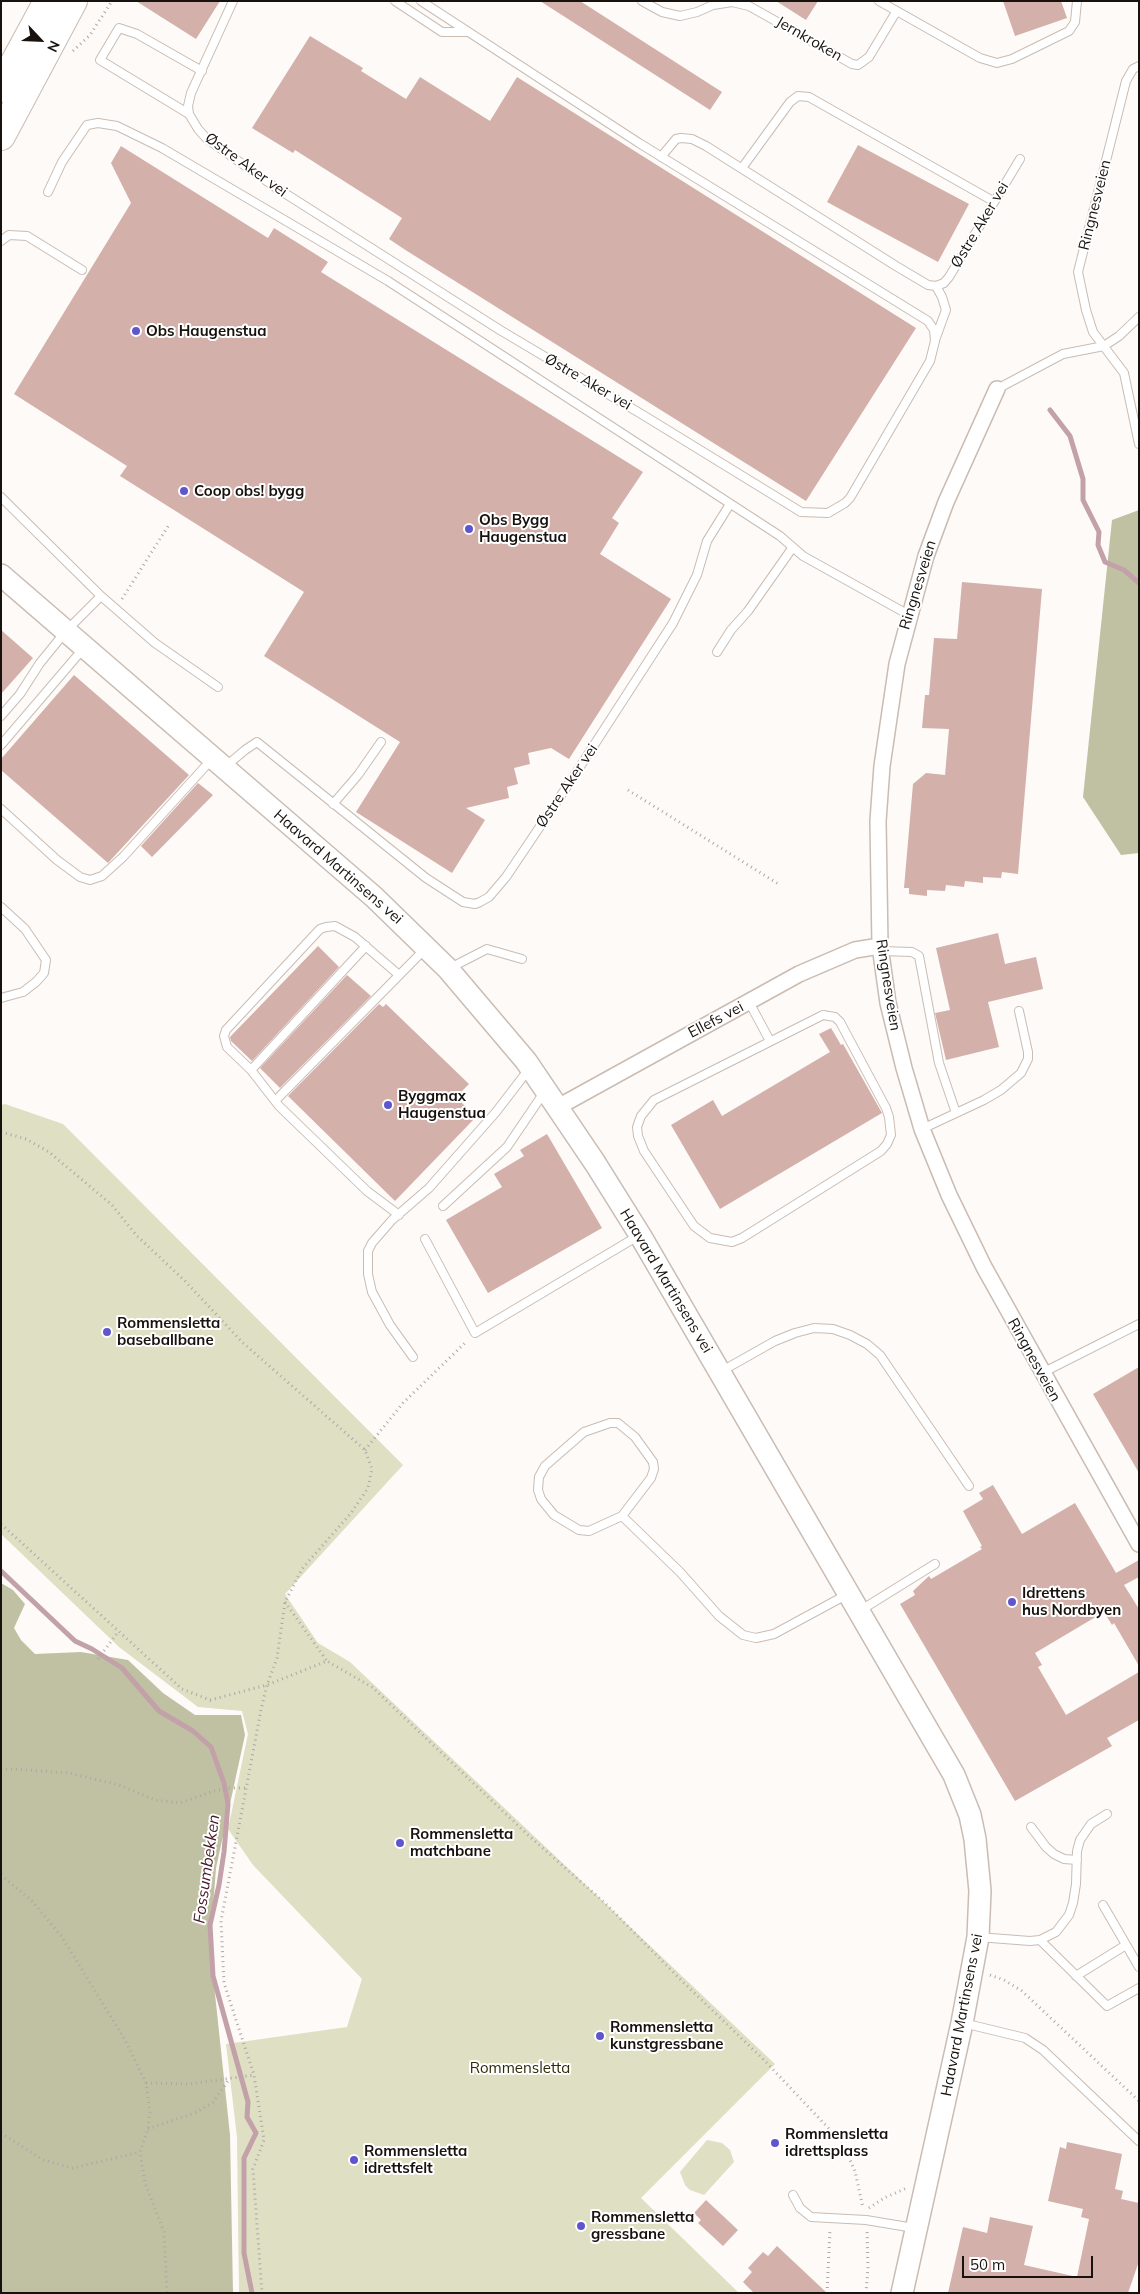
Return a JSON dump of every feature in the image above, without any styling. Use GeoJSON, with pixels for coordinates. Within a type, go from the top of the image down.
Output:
{"type":"FeatureCollection","features":[{"type":"Feature","properties":{"kind":"highway"},"geometry":{"type":"LineString","coordinates":[[1,88],[48,1]]}},
{"type":"Feature","properties":{"kind":"highway"},"geometry":{"type":"LineString","coordinates":[[1,136],[73,1]]}},
{"type":"Feature","properties":{"kind":"street","name":"Ringnesveien"},"geometry":{"type":"LineString","coordinates":[[997,389],[946,502],[926,556],[896,664],[882,766],[878,821],[880,949],[888,1003],[904,1068],[922,1129],[949,1195],[984,1267],[1042,1374],[1139,1544]]}},
{"type":"Feature","properties":{"kind":"street","name":"Haavard Martinsens vei"},"geometry":{"type":"LineString","coordinates":[[1,575],[374,898],[448,969],[494,1022],[546,1089],[640,1235],[954,1774],[964,1797],[975,1840],[979,1868],[978,1937],[962,2023],[902,2293]]}},
{"type":"Feature","properties":{"kind":"street","name":"Ellefs vei"},"geometry":{"type":"LineString","coordinates":[[558,1108],[832,958],[855,950],[880,949]]}},
{"type":"Feature","properties":{"kind":"lane"},"geometry":{"type":"LineString","coordinates":[[189,114],[188,106],[191,93],[233,1]]}},
{"type":"Feature","properties":{"kind":"lane"},"geometry":{"type":"LineString","coordinates":[[395,1],[442,32],[468,32]]}},
{"type":"Feature","properties":{"kind":"lane"},"geometry":{"type":"LineString","coordinates":[[421,1],[661,156],[920,314],[934,330],[935,341]]}},
{"type":"Feature","properties":{"kind":"lane","name":"Jernkroken"},"geometry":{"type":"LineString","coordinates":[[642,1],[662,12],[680,16],[697,12],[713,5],[732,2],[749,6],[852,64],[858,65],[869,58],[896,12]]}},
{"type":"Feature","properties":{"kind":"lane"},"geometry":{"type":"LineString","coordinates":[[879,1],[980,58],[997,63],[1012,59],[1069,31],[1075,22],[1077,1]]}},
{"type":"Feature","properties":{"kind":"lane","name":"Østre Aker vei"},"geometry":{"type":"LineString","coordinates":[[202,71],[137,34],[120,28],[100,60],[189,114],[207,139],[275,188],[500,330],[801,512],[828,513],[850,498],[930,360],[946,310],[936,286],[944,283],[949,277],[1020,159]]}},
{"type":"Feature","properties":{"kind":"lane","name":"Ringnesveien"},"geometry":{"type":"LineString","coordinates":[[1139,66],[1133,69],[1126,81],[1078,272],[1078,282],[1091,328],[1124,373],[1139,444]]}},
{"type":"Feature","properties":{"kind":"lane"},"geometry":{"type":"LineString","coordinates":[[742,168],[790,102],[798,96],[809,97],[993,201]]}},
{"type":"Feature","properties":{"kind":"lane","name":"Østre Aker vei"},"geometry":{"type":"LineString","coordinates":[[48,192],[62,162],[87,125],[98,123],[117,126],[162,148],[388,281],[780,536],[803,556],[909,615]]}},
{"type":"Feature","properties":{"kind":"lane"},"geometry":{"type":"LineString","coordinates":[[661,156],[676,139],[692,139],[742,168],[786,198],[928,285],[936,286]]}},
{"type":"Feature","properties":{"kind":"lane"},"geometry":{"type":"LineString","coordinates":[[1,242],[9,235],[27,236],[82,270]]}},
{"type":"Feature","properties":{"kind":"lane"},"geometry":{"type":"LineString","coordinates":[[997,389],[1063,354],[1104,346],[1119,336],[1139,317]]}},
{"type":"Feature","properties":{"kind":"lane"},"geometry":{"type":"LineString","coordinates":[[1,497],[101,596],[155,643],[218,687]]}},
{"type":"Feature","properties":{"kind":"lane","name":"Østre Aker vei"},"geometry":{"type":"LineString","coordinates":[[219,763],[257,742],[426,878],[463,902],[475,904],[488,897],[506,877],[673,623],[697,575],[707,541],[730,504]]}},
{"type":"Feature","properties":{"kind":"lane"},"geometry":{"type":"LineString","coordinates":[[717,652],[792,547]]}},
{"type":"Feature","properties":{"kind":"lane"},"geometry":{"type":"LineString","coordinates":[[1,716],[20,694],[40,663],[66,631],[101,596]]}},
{"type":"Feature","properties":{"kind":"lane"},"geometry":{"type":"LineString","coordinates":[[1,745],[84,647]]}},
{"type":"Feature","properties":{"kind":"lane"},"geometry":{"type":"LineString","coordinates":[[333,804],[358,775],[381,742]]}},
{"type":"Feature","properties":{"kind":"lane"},"geometry":{"type":"LineString","coordinates":[[1,809],[57,860],[80,877],[90,880],[102,876],[123,857],[219,763]]}},
{"type":"Feature","properties":{"kind":"lane"},"geometry":{"type":"LineString","coordinates":[[1,907],[25,929],[46,960],[44,973],[36,982],[23,992],[1,998]]}},
{"type":"Feature","properties":{"kind":"lane"},"geometry":{"type":"LineString","coordinates":[[399,975],[350,934],[335,926],[320,930],[226,1030],[224,1042],[251,1070],[275,1100],[367,1191],[399,1215]]}},
{"type":"Feature","properties":{"kind":"lane"},"geometry":{"type":"LineString","coordinates":[[251,1070],[366,946]]}},
{"type":"Feature","properties":{"kind":"lane"},"geometry":{"type":"LineString","coordinates":[[275,1100],[426,948]]}},
{"type":"Feature","properties":{"kind":"lane"},"geometry":{"type":"LineString","coordinates":[[448,969],[487,949],[522,959]]}},
{"type":"Feature","properties":{"kind":"lane"},"geometry":{"type":"LineString","coordinates":[[880,949],[912,952],[919,956],[938,1063],[956,1113]]}},
{"type":"Feature","properties":{"kind":"lane"},"geometry":{"type":"LineString","coordinates":[[749,1002],[770,1042]]}},
{"type":"Feature","properties":{"kind":"lane"},"geometry":{"type":"LineString","coordinates":[[922,1129],[1001,1090],[1021,1073],[1028,1059],[1028,1052],[1019,1011]]}},
{"type":"Feature","properties":{"kind":"lane"},"geometry":{"type":"LineString","coordinates":[[823,1015],[835,1016],[846,1032],[886,1108],[891,1135],[881,1151],[742,1238],[732,1242],[722,1242],[710,1238],[694,1226],[644,1151],[638,1136],[637,1127],[646,1107],[654,1100],[770,1042],[823,1015]]}},
{"type":"Feature","properties":{"kind":"lane"},"geometry":{"type":"LineString","coordinates":[[413,1357],[379,1308],[372,1292],[367,1260],[372,1243],[429,1188],[496,1112],[530,1068]]}},
{"type":"Feature","properties":{"kind":"lane"},"geometry":{"type":"LineString","coordinates":[[443,1206],[507,1147],[546,1089]]}},
{"type":"Feature","properties":{"kind":"lane"},"geometry":{"type":"LineString","coordinates":[[425,1239],[475,1333],[640,1235]]}},
{"type":"Feature","properties":{"kind":"lane"},"geometry":{"type":"LineString","coordinates":[[1042,1374],[1139,1324]]}},
{"type":"Feature","properties":{"kind":"lane"},"geometry":{"type":"LineString","coordinates":[[720,1372],[775,1341],[795,1333],[814,1328],[833,1329],[850,1335],[867,1344],[880,1356],[969,1486]]}},
{"type":"Feature","properties":{"kind":"lane"},"geometry":{"type":"LineString","coordinates":[[610,1423],[618,1423],[628,1429],[654,1462],[651,1478],[622,1516],[589,1531],[579,1530],[554,1515],[538,1490],[539,1477],[545,1466],[584,1432],[610,1423]]}},
{"type":"Feature","properties":{"kind":"lane"},"geometry":{"type":"LineString","coordinates":[[622,1516],[680,1572],[719,1616],[743,1635],[756,1638],[774,1634],[854,1602],[935,1564]]}},
{"type":"Feature","properties":{"kind":"lane"},"geometry":{"type":"LineString","coordinates":[[978,1937],[1013,1941],[1040,1940],[1056,1932],[1068,1916],[1076,1884],[1077,1851],[1091,1824],[1107,1814]]}},
{"type":"Feature","properties":{"kind":"lane"},"geometry":{"type":"LineString","coordinates":[[1031,1827],[1046,1847],[1054,1854],[1064,1859],[1077,1860]]}},
{"type":"Feature","properties":{"kind":"lane"},"geometry":{"type":"LineString","coordinates":[[1103,1905],[1139,1968]]}},
{"type":"Feature","properties":{"kind":"lane"},"geometry":{"type":"LineString","coordinates":[[1040,1940],[1108,2006],[1139,1988]]}},
{"type":"Feature","properties":{"kind":"lane"},"geometry":{"type":"LineString","coordinates":[[1076,1976],[1126,1945]]}},
{"type":"Feature","properties":{"kind":"lane"},"geometry":{"type":"LineString","coordinates":[[962,2023],[1025,2038],[1043,2050],[1139,2141]]}},
{"type":"Feature","properties":{"kind":"lane"},"geometry":{"type":"LineString","coordinates":[[793,2195],[800,2208],[811,2216],[831,2219],[866,2220],[916,2228]]}},
{"type":"Feature","properties":{"kind":"path"},"geometry":{"type":"LineString","coordinates":[[72,52],[90,35],[112,2]]}},
{"type":"Feature","properties":{"kind":"path"},"geometry":{"type":"LineString","coordinates":[[116,609],[170,523]]}},
{"type":"Feature","properties":{"kind":"path"},"geometry":{"type":"LineString","coordinates":[[628,790],[780,885]]}},
{"type":"Feature","properties":{"kind":"path"},"geometry":{"type":"LineString","coordinates":[[1,1132],[26,1139],[49,1152],[112,1205],[136,1235],[185,1281],[242,1342],[365,1450],[372,1470],[368,1488],[351,1513],[302,1569],[285,1602],[277,1658],[267,1685],[245,1788],[221,1922],[224,1982],[254,2075],[264,2140],[254,2170],[262,2293]]}},
{"type":"Feature","properties":{"kind":"path"},"geometry":{"type":"LineString","coordinates":[[365,1450],[402,1403],[475,1333]]}},
{"type":"Feature","properties":{"kind":"path"},"geometry":{"type":"LineString","coordinates":[[1,1524],[182,1689],[210,1700],[267,1685],[327,1661]]}},
{"type":"Feature","properties":{"kind":"path"},"geometry":{"type":"LineString","coordinates":[[285,1602],[327,1661],[372,1687],[528,1835],[605,1903],[764,2060],[834,2134],[846,2151],[855,2171],[864,2212],[899,2190],[916,2187],[925,2189]]}},
{"type":"Feature","properties":{"kind":"path"},"geometry":{"type":"LineString","coordinates":[[98,1659],[118,1632]]}},
{"type":"Feature","properties":{"kind":"path"},"geometry":{"type":"LineString","coordinates":[[1,1770],[13,1769],[70,1773],[119,1785],[155,1800],[180,1803],[214,1791],[229,1788],[245,1788]]}},
{"type":"Feature","properties":{"kind":"path"},"geometry":{"type":"LineString","coordinates":[[2,1875],[32,1901],[62,1938],[125,2040],[146,2083],[150,2111],[148,2129],[140,2152],[144,2183],[164,2232],[167,2293]]}},
{"type":"Feature","properties":{"kind":"path"},"geometry":{"type":"LineString","coordinates":[[972,1971],[1004,1980],[1022,1991],[1139,2101]]}},
{"type":"Feature","properties":{"kind":"path"},"geometry":{"type":"LineString","coordinates":[[146,2083],[189,2084],[254,2075]]}},
{"type":"Feature","properties":{"kind":"path"},"geometry":{"type":"LineString","coordinates":[[148,2129],[197,2112],[213,2102],[230,2078]]}},
{"type":"Feature","properties":{"kind":"path"},"geometry":{"type":"LineString","coordinates":[[1,2134],[43,2160],[73,2168],[140,2152]]}},
{"type":"Feature","properties":{"kind":"path"},"geometry":{"type":"LineString","coordinates":[[827,2293],[831,2219]]}},
{"type":"Feature","properties":{"kind":"path"},"geometry":{"type":"LineString","coordinates":[[866,2220],[868,2267],[866,2293]]}},
{"type":"Feature","properties":{"kind":"green space"},"geometry":{"type":"Polygon","coordinates":[[[1139,510],[1139,853],[1121,855],[1083,797],[1112,520],[1139,510]]]}},
{"type":"Feature","properties":{"kind":"green space","name":"Rommensletta"},"geometry":{"type":"Polygon","coordinates":[[[5,1104],[63,1124],[403,1465],[285,1594],[318,1643],[350,1662],[775,2064],[641,2198],[739,2293],[239,2293],[237,2137],[226,2044],[347,2027],[362,1979],[253,1865],[228,1829],[248,1734],[242,1711],[198,1707],[119,1647],[1,1534],[1,1105],[5,1104]]]}},
{"type":"Feature","properties":{"kind":"green space"},"geometry":{"type":"Polygon","coordinates":[[[1,1583],[13,1590],[25,1604],[14,1628],[21,1640],[35,1654],[81,1652],[128,1660],[163,1693],[195,1715],[241,1715],[245,1735],[216,1868],[210,1947],[230,2135],[233,2293],[1,2293],[1,1583]]]}},
{"type":"Feature","properties":{"kind":"green space"},"geometry":{"type":"Polygon","coordinates":[[[707,2140],[722,2143],[730,2150],[734,2162],[704,2195],[690,2190],[685,2185],[680,2172],[707,2140]]]}},
{"type":"Feature","properties":{"kind":"building"},"geometry":{"type":"Polygon","coordinates":[[[136,1],[220,1],[196,39],[136,1]]]}},
{"type":"Feature","properties":{"kind":"building"},"geometry":{"type":"Polygon","coordinates":[[[540,1],[580,1],[722,92],[710,110],[540,1]]]}},
{"type":"Feature","properties":{"kind":"building"},"geometry":{"type":"Polygon","coordinates":[[[776,1],[818,1],[806,20],[776,1]]]}},
{"type":"Feature","properties":{"kind":"building"},"geometry":{"type":"Polygon","coordinates":[[[1003,1],[1061,1],[1067,18],[1015,36],[1003,1]]]}},
{"type":"Feature","properties":{"kind":"building"},"geometry":{"type":"Polygon","coordinates":[[[310,36],[363,68],[361,71],[406,99],[420,77],[490,121],[517,77],[916,328],[806,501],[389,239],[402,218],[295,150],[293,153],[252,128],[310,36]]]}},
{"type":"Feature","properties":{"kind":"building"},"geometry":{"type":"Polygon","coordinates":[[[858,145],[969,204],[938,262],[827,202],[858,145]]]}},
{"type":"Feature","properties":{"kind":"building"},"geometry":{"type":"Polygon","coordinates":[[[121,146],[268,238],[274,228],[328,262],[321,272],[643,472],[612,518],[619,523],[600,554],[671,599],[569,759],[551,748],[528,753],[530,764],[514,768],[518,784],[507,787],[509,798],[466,808],[485,820],[452,873],[356,812],[400,742],[264,656],[304,592],[120,476],[127,466],[14,394],[131,203],[111,163],[121,146]]]}},
{"type":"Feature","properties":{"kind":"building"},"geometry":{"type":"Polygon","coordinates":[[[962,582],[1042,589],[1018,874],[1002,872],[1001,878],[983,877],[983,883],[965,881],[964,887],[946,885],[945,891],[927,890],[927,896],[909,894],[909,888],[904,888],[913,784],[926,773],[945,775],[949,729],[922,728],[925,695],[929,695],[934,638],[957,639],[962,582]]]}},
{"type":"Feature","properties":{"kind":"building"},"geometry":{"type":"Polygon","coordinates":[[[1,630],[33,658],[1,694],[1,630]]]}},
{"type":"Feature","properties":{"kind":"building"},"geometry":{"type":"Polygon","coordinates":[[[74,675],[189,775],[108,863],[1,770],[1,759],[74,675]]]}},
{"type":"Feature","properties":{"kind":"building"},"geometry":{"type":"Polygon","coordinates":[[[198,783],[213,795],[152,857],[141,846],[198,783]]]}},
{"type":"Feature","properties":{"kind":"building"},"geometry":{"type":"Polygon","coordinates":[[[998,933],[1005,964],[1036,957],[1043,989],[988,1002],[999,1047],[946,1060],[935,1013],[950,1010],[936,948],[998,933]]]}},
{"type":"Feature","properties":{"kind":"building"},"geometry":{"type":"Polygon","coordinates":[[[318,946],[339,967],[252,1061],[231,1041],[230,1037],[318,946]]]}},
{"type":"Feature","properties":{"kind":"building"},"geometry":{"type":"Polygon","coordinates":[[[347,975],[371,996],[280,1088],[260,1068],[347,975]]]}},
{"type":"Feature","properties":{"kind":"building"},"geometry":{"type":"Polygon","coordinates":[[[379,1004],[383,1007],[386,1004],[469,1084],[456,1097],[476,1117],[395,1201],[288,1096],[379,1004]]]}},
{"type":"Feature","properties":{"kind":"building"},"geometry":{"type":"Polygon","coordinates":[[[831,1028],[841,1045],[843,1044],[882,1113],[720,1209],[671,1125],[713,1100],[722,1116],[830,1052],[819,1034],[831,1028]]]}},
{"type":"Feature","properties":{"kind":"building"},"geometry":{"type":"Polygon","coordinates":[[[547,1134],[602,1228],[488,1293],[446,1220],[502,1187],[494,1174],[524,1156],[520,1150],[547,1134]]]}},
{"type":"Feature","properties":{"kind":"building"},"geometry":{"type":"Polygon","coordinates":[[[1139,1367],[1139,1473],[1093,1394],[1139,1367]]]}},
{"type":"Feature","properties":{"kind":"building"},"geometry":{"type":"Polygon","coordinates":[[[993,1485],[1022,1534],[1075,1503],[1116,1573],[1139,1560],[1139,1577],[1124,1585],[1139,1609],[1139,1666],[1114,1623],[1112,1625],[1104,1612],[1035,1653],[1042,1665],[1038,1667],[1066,1715],[1139,1672],[1139,1720],[1107,1738],[1112,1746],[1015,1801],[900,1604],[915,1595],[913,1591],[929,1576],[931,1579],[982,1549],[963,1511],[983,1499],[979,1493],[993,1485]]]}},
{"type":"Feature","properties":{"kind":"building"},"geometry":{"type":"Polygon","coordinates":[[[1067,2142],[1122,2154],[1115,2189],[1123,2191],[1121,2199],[1139,2203],[1139,2261],[1128,2293],[948,2293],[963,2227],[987,2233],[990,2217],[1033,2226],[1024,2265],[1077,2277],[1089,2219],[1081,2217],[1083,2209],[1048,2201],[1060,2147],[1066,2149],[1067,2142]]]}},
{"type":"Feature","properties":{"kind":"building"},"geometry":{"type":"Polygon","coordinates":[[[706,2200],[738,2230],[723,2246],[698,2223],[701,2220],[694,2213],[706,2200]]]}},
{"type":"Feature","properties":{"kind":"building"},"geometry":{"type":"Polygon","coordinates":[[[777,2246],[827,2293],[754,2293],[743,2282],[752,2272],[748,2268],[763,2252],[768,2256],[777,2246]]]}},
{"type":"Feature","properties":{"kind":"waterway"},"geometry":{"type":"LineString","coordinates":[[1050,410],[1070,436],[1083,479],[1083,500],[1099,532],[1098,545],[1105,562],[1124,570],[1139,583]]}},
{"type":"Feature","properties":{"kind":"waterway","name":"Fossumbekken"},"geometry":{"type":"LineString","coordinates":[[1,1571],[75,1641],[92,1649],[122,1668],[159,1711],[193,1731],[211,1747],[224,1783],[228,1804],[224,1852],[210,1925],[213,1976],[248,2102],[247,2117],[256,2133],[244,2158],[244,2253],[252,2293]]}},
{"type":"Feature","properties":{"kind":"place","name":"Obs Haugenstua"},"geometry":{"type":"Point","coordinates":[136,331]}},
{"type":"Feature","properties":{"kind":"place","name":"Coop obs! bygg"},"geometry":{"type":"Point","coordinates":[184,491]}},
{"type":"Feature","properties":{"kind":"place","name":"Obs Bygg Haugenstua"},"geometry":{"type":"Point","coordinates":[469,529]}},
{"type":"Feature","properties":{"kind":"place","name":"Byggmax Haugenstua"},"geometry":{"type":"Point","coordinates":[388,1105]}},
{"type":"Feature","properties":{"kind":"place","name":"Rommensletta baseballbane"},"geometry":{"type":"Point","coordinates":[107,1332]}},
{"type":"Feature","properties":{"kind":"place","name":"Idrettens hus Nordbyen"},"geometry":{"type":"Point","coordinates":[1012,1602]}},
{"type":"Feature","properties":{"kind":"place","name":"Rommensletta matchbane"},"geometry":{"type":"Point","coordinates":[400,1843]}},
{"type":"Feature","properties":{"kind":"place","name":"Rommensletta kunstgressbane"},"geometry":{"type":"Point","coordinates":[600,2036]}},
{"type":"Feature","properties":{"kind":"place","name":"Rommensletta idrettsplass"},"geometry":{"type":"Point","coordinates":[775,2143]}},
{"type":"Feature","properties":{"kind":"place","name":"Rommensletta idrettsfelt"},"geometry":{"type":"Point","coordinates":[354,2160]}},
{"type":"Feature","properties":{"kind":"place","name":"Rommensletta gressbane"},"geometry":{"type":"Point","coordinates":[581,2226]}}]}
